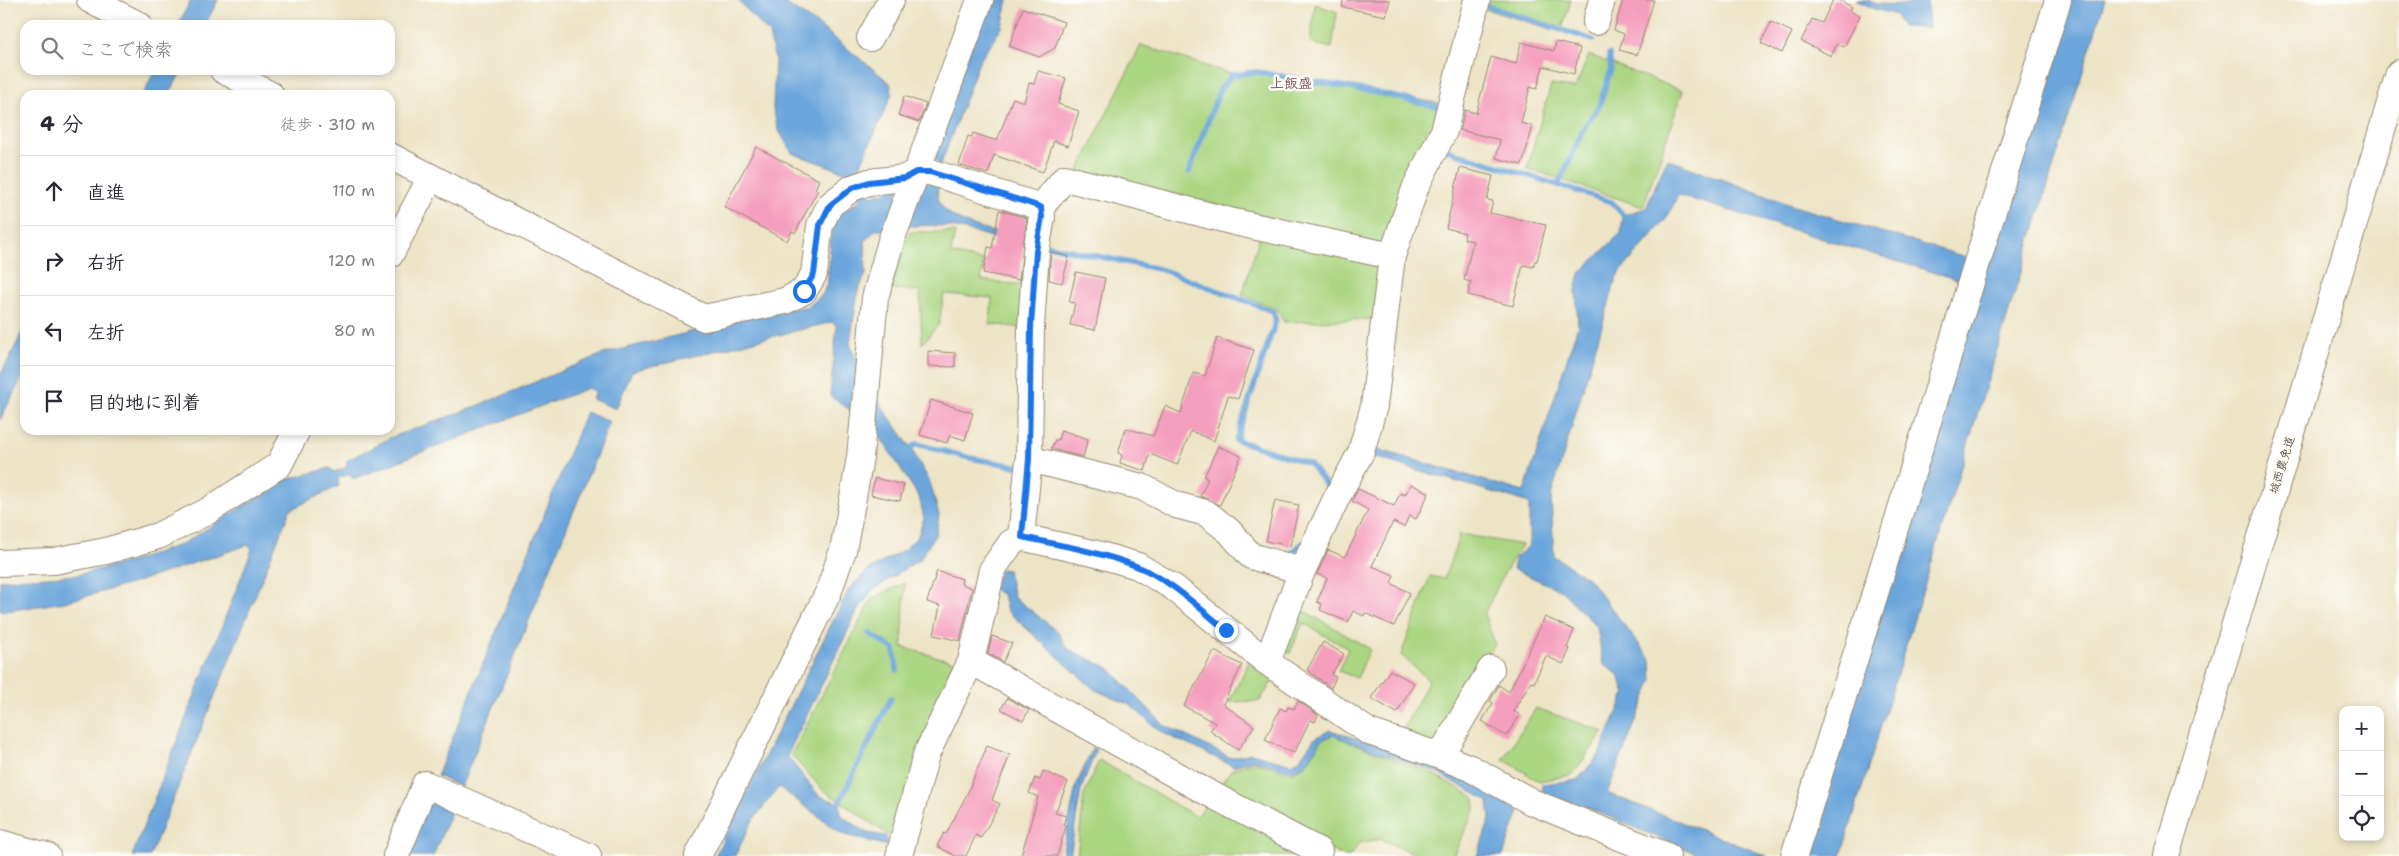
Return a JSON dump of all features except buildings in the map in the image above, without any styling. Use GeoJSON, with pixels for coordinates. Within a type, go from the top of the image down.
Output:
{"type":"FeatureCollection","features":[{"type":"Feature","properties":{"kind":"street"},"geometry":{"type":"LineString","coordinates":[[90,0],[129,20]]}},
{"type":"Feature","properties":{"kind":"street"},"geometry":{"type":"LineString","coordinates":[[870,38],[891,0]]}},
{"type":"Feature","properties":{"kind":"street"},"geometry":{"type":"LineString","coordinates":[[698,856],[828,593],[842,550],[853,498],[863,426],[875,298],[891,242],[929,173],[980,0]]}},
{"type":"Feature","properties":{"kind":"street"},"geometry":{"type":"LineString","coordinates":[[1267,662],[1302,571],[1361,452],[1374,406],[1392,256],[1416,186],[1444,131],[1477,0]]}},
{"type":"Feature","properties":{"kind":"street"},"geometry":{"type":"LineString","coordinates":[[1794,856],[2058,0]]}},
{"type":"Feature","properties":{"kind":"street","name":"城西農免道"},"geometry":{"type":"LineString","coordinates":[[2166,856],[2399,73]]}},
{"type":"Feature","properties":{"kind":"street"},"geometry":{"type":"LineString","coordinates":[[233,75],[261,90]]}},
{"type":"Feature","properties":{"kind":"street"},"geometry":{"type":"LineString","coordinates":[[395,159],[704,318],[785,301],[804,291],[814,274],[820,225],[830,205],[861,185],[929,173],[1041,207]]}},
{"type":"Feature","properties":{"kind":"street"},"geometry":{"type":"LineString","coordinates":[[395,245],[431,177]]}},
{"type":"Feature","properties":{"kind":"street"},"geometry":{"type":"LineString","coordinates":[[1022,537],[1029,466],[1031,327],[1037,245],[1042,217],[1041,207],[1065,178],[1234,222],[1392,256]]}},
{"type":"Feature","properties":{"kind":"street"},"geometry":{"type":"LineString","coordinates":[[0,563],[54,562],[106,551],[158,536],[208,511],[279,465],[294,435]]}},
{"type":"Feature","properties":{"kind":"street"},"geometry":{"type":"LineString","coordinates":[[1029,466],[1142,487],[1176,506],[1206,513],[1229,530],[1251,556],[1302,571]]}},
{"type":"Feature","properties":{"kind":"street"},"geometry":{"type":"LineString","coordinates":[[899,856],[926,755],[971,660],[992,570],[1011,543],[1022,537],[1097,554],[1138,566],[1173,587],[1267,662],[1369,732],[1470,768],[1524,799],[1667,856]]}},
{"type":"Feature","properties":{"kind":"street"},"geometry":{"type":"LineString","coordinates":[[971,660],[1190,783],[1319,851]]}},
{"type":"Feature","properties":{"kind":"street"},"geometry":{"type":"LineString","coordinates":[[1440,756],[1491,669]]}},
{"type":"Feature","properties":{"kind":"street"},"geometry":{"type":"LineString","coordinates":[[396,856],[425,784],[588,856]]}},
{"type":"Feature","properties":{"kind":"street"},"geometry":{"type":"LineString","coordinates":[[0,843],[47,856]]}},
{"type":"Feature","properties":{"kind":"green space"},"geometry":{"type":"Polygon","coordinates":[[[1483,0],[1571,0],[1561,32],[1481,8],[1483,0]]]}},
{"type":"Feature","properties":{"kind":"green space"},"geometry":{"type":"Polygon","coordinates":[[[1315,4],[1337,12],[1332,48],[1310,43],[1315,4]]]}},
{"type":"Feature","properties":{"kind":"green space"},"geometry":{"type":"Polygon","coordinates":[[[1141,45],[1228,73],[1256,70],[1438,103],[1434,138],[1386,246],[1078,171],[1141,45]]]}},
{"type":"Feature","properties":{"kind":"green space"},"geometry":{"type":"Polygon","coordinates":[[[1589,55],[1683,91],[1643,207],[1527,168],[1551,85],[1575,88],[1589,55]]]}},
{"type":"Feature","properties":{"kind":"green space"},"geometry":{"type":"Polygon","coordinates":[[[909,232],[955,232],[951,254],[984,261],[981,280],[1029,286],[1024,328],[990,324],[992,298],[944,294],[939,324],[922,344],[920,291],[891,289],[909,232]]]}},
{"type":"Feature","properties":{"kind":"green space"},"geometry":{"type":"Polygon","coordinates":[[[1260,235],[1381,263],[1378,319],[1284,322],[1276,309],[1242,295],[1260,235]]]}},
{"type":"Feature","properties":{"kind":"green space"},"geometry":{"type":"Polygon","coordinates":[[[1460,534],[1522,545],[1505,572],[1484,614],[1495,644],[1439,747],[1400,735],[1429,681],[1401,655],[1430,576],[1444,579],[1460,534]]]}},
{"type":"Feature","properties":{"kind":"green space"},"geometry":{"type":"Polygon","coordinates":[[[905,583],[902,647],[963,664],[897,841],[822,789],[791,755],[872,598],[905,583]]]}},
{"type":"Feature","properties":{"kind":"green space"},"geometry":{"type":"Polygon","coordinates":[[[1298,607],[1370,649],[1357,678],[1338,671],[1348,649],[1303,623],[1290,653],[1280,651],[1298,607]]]}},
{"type":"Feature","properties":{"kind":"green space"},"geometry":{"type":"Polygon","coordinates":[[[1250,660],[1273,680],[1260,701],[1229,702],[1250,660]]]}},
{"type":"Feature","properties":{"kind":"green space"},"geometry":{"type":"Polygon","coordinates":[[[1536,708],[1604,732],[1572,775],[1539,781],[1503,759],[1536,708]]]}},
{"type":"Feature","properties":{"kind":"green space"},"geometry":{"type":"Polygon","coordinates":[[[1332,735],[1435,775],[1474,797],[1475,809],[1453,856],[1420,856],[1380,839],[1360,843],[1350,856],[1344,856],[1302,838],[1294,856],[1077,856],[1084,795],[1099,760],[1197,817],[1232,769],[1255,762],[1292,773],[1306,764],[1322,740],[1332,735]]]}},
{"type":"Feature","properties":{"kind":"water"},"geometry":{"type":"Polygon","coordinates":[[[191,0],[218,0],[208,20],[181,20],[191,0]]]}},
{"type":"Feature","properties":{"kind":"water"},"geometry":{"type":"Polygon","coordinates":[[[738,0],[780,0],[816,23],[890,83],[892,94],[860,166],[863,182],[872,196],[902,186],[939,182],[938,198],[943,208],[952,216],[976,227],[1026,238],[1026,245],[961,229],[929,225],[875,230],[865,241],[866,274],[858,291],[850,343],[854,355],[877,374],[879,402],[911,448],[930,482],[939,515],[936,534],[920,559],[873,590],[858,610],[787,756],[819,796],[839,803],[841,815],[867,833],[886,836],[888,846],[842,834],[779,787],[753,820],[735,856],[715,856],[849,589],[867,571],[905,549],[918,536],[924,518],[919,497],[873,426],[830,396],[837,326],[832,322],[632,371],[616,409],[592,399],[595,392],[588,388],[353,479],[350,474],[338,478],[339,486],[290,510],[150,856],[132,856],[252,549],[248,545],[134,583],[65,602],[6,611],[0,610],[0,580],[77,575],[133,561],[182,544],[285,480],[330,468],[334,472],[347,467],[346,461],[392,437],[472,408],[603,354],[742,319],[809,306],[823,294],[828,280],[831,237],[836,217],[859,201],[860,197],[847,173],[792,153],[778,129],[773,109],[775,60],[769,34],[738,0]]]}},
{"type":"Feature","properties":{"kind":"water"},"geometry":{"type":"Polygon","coordinates":[[[988,0],[1008,0],[1002,27],[979,62],[940,167],[932,154],[988,0]]]}},
{"type":"Feature","properties":{"kind":"water"},"geometry":{"type":"Polygon","coordinates":[[[1856,0],[1868,0],[1876,4],[1908,5],[1911,0],[1929,0],[1927,4],[1929,28],[1902,27],[1896,15],[1874,9],[1856,0]]]}},
{"type":"Feature","properties":{"kind":"water"},"geometry":{"type":"Polygon","coordinates":[[[2069,0],[2105,0],[1841,856],[1805,856],[2069,0]]]}},
{"type":"Feature","properties":{"kind":"water"},"geometry":{"type":"Polygon","coordinates":[[[153,75],[179,75],[172,90],[145,90],[153,75]]]}},
{"type":"Feature","properties":{"kind":"water"},"geometry":{"type":"Polygon","coordinates":[[[1667,159],[1794,206],[1966,257],[1959,280],[1678,195],[1667,218],[1617,276],[1551,496],[1554,556],[1589,579],[1651,660],[1652,681],[1607,793],[1767,856],[1702,856],[1576,803],[1542,796],[1542,784],[1577,780],[1599,755],[1625,694],[1619,675],[1603,664],[1597,627],[1562,591],[1513,569],[1516,557],[1529,546],[1529,503],[1370,456],[1373,448],[1524,492],[1578,325],[1576,290],[1580,273],[1621,233],[1623,215],[1646,208],[1667,159]]]}},
{"type":"Feature","properties":{"kind":"water"},"geometry":{"type":"Polygon","coordinates":[[[20,337],[20,382],[0,420],[0,376],[20,337]]]}},
{"type":"Feature","properties":{"kind":"water"},"geometry":{"type":"Polygon","coordinates":[[[586,412],[610,422],[461,787],[437,776],[586,412]]]}},
{"type":"Feature","properties":{"kind":"water"},"geometry":{"type":"Polygon","coordinates":[[[1000,569],[1008,570],[1014,597],[1057,631],[1068,649],[1109,668],[1164,725],[1231,758],[1251,753],[1292,764],[1299,760],[1314,739],[1330,730],[1428,763],[1475,784],[1519,811],[1503,856],[1477,856],[1490,819],[1488,801],[1438,773],[1332,735],[1322,740],[1306,764],[1293,771],[1254,760],[1233,766],[1161,732],[1130,705],[1095,690],[1007,611],[1003,595],[993,589],[1000,569]]]}},
{"type":"Feature","properties":{"kind":"water"},"geometry":{"type":"Polygon","coordinates":[[[1093,747],[1096,750],[1081,790],[1070,856],[1062,856],[1076,786],[1093,747]]]}},
{"type":"Feature","properties":{"kind":"water"},"geometry":{"type":"Polygon","coordinates":[[[428,797],[453,807],[433,856],[404,856],[428,797]]]}},
{"type":"Feature","properties":{"kind":"waterway"},"geometry":{"type":"LineString","coordinates":[[1484,5],[1593,40]]}},
{"type":"Feature","properties":{"kind":"waterway"},"geometry":{"type":"LineString","coordinates":[[1558,185],[1585,126],[1599,107],[1611,69],[1609,54]]}},
{"type":"Feature","properties":{"kind":"waterway"},"geometry":{"type":"LineString","coordinates":[[1189,172],[1220,89],[1232,75],[1257,72],[1369,91],[1440,107]]}},
{"type":"Feature","properties":{"kind":"waterway"},"geometry":{"type":"LineString","coordinates":[[1447,150],[1612,202],[1623,215]]}},
{"type":"Feature","properties":{"kind":"waterway"},"geometry":{"type":"LineString","coordinates":[[1045,245],[1163,270],[1272,311],[1276,320],[1236,440],[1310,464],[1330,490]]}},
{"type":"Feature","properties":{"kind":"waterway"},"geometry":{"type":"LineString","coordinates":[[911,448],[917,444],[970,458],[1021,467]]}},
{"type":"Feature","properties":{"kind":"waterway"},"geometry":{"type":"LineString","coordinates":[[1285,556],[1288,556],[1303,543]]}},
{"type":"Feature","properties":{"kind":"waterway"},"geometry":{"type":"LineString","coordinates":[[869,633],[894,649],[897,670]]}},
{"type":"Feature","properties":{"kind":"waterway"},"geometry":{"type":"LineString","coordinates":[[839,803],[891,698]]}},
{"type":"Feature","properties":{"kind":"district","name":"上飯盛"},"geometry":{"type":"Point","coordinates":[1291,83]}},
{"type":"Feature","properties":{"kind":"route"},"geometry":{"type":"LineString","coordinates":[[804,291],[814,274],[820,225],[830,205],[852,188],[869,182],[905,178],[916,172],[930,172],[1041,207],[1042,217],[1036,251],[1031,327],[1029,459],[1022,537],[1097,554],[1138,566],[1173,587],[1226,630]]}}]}
